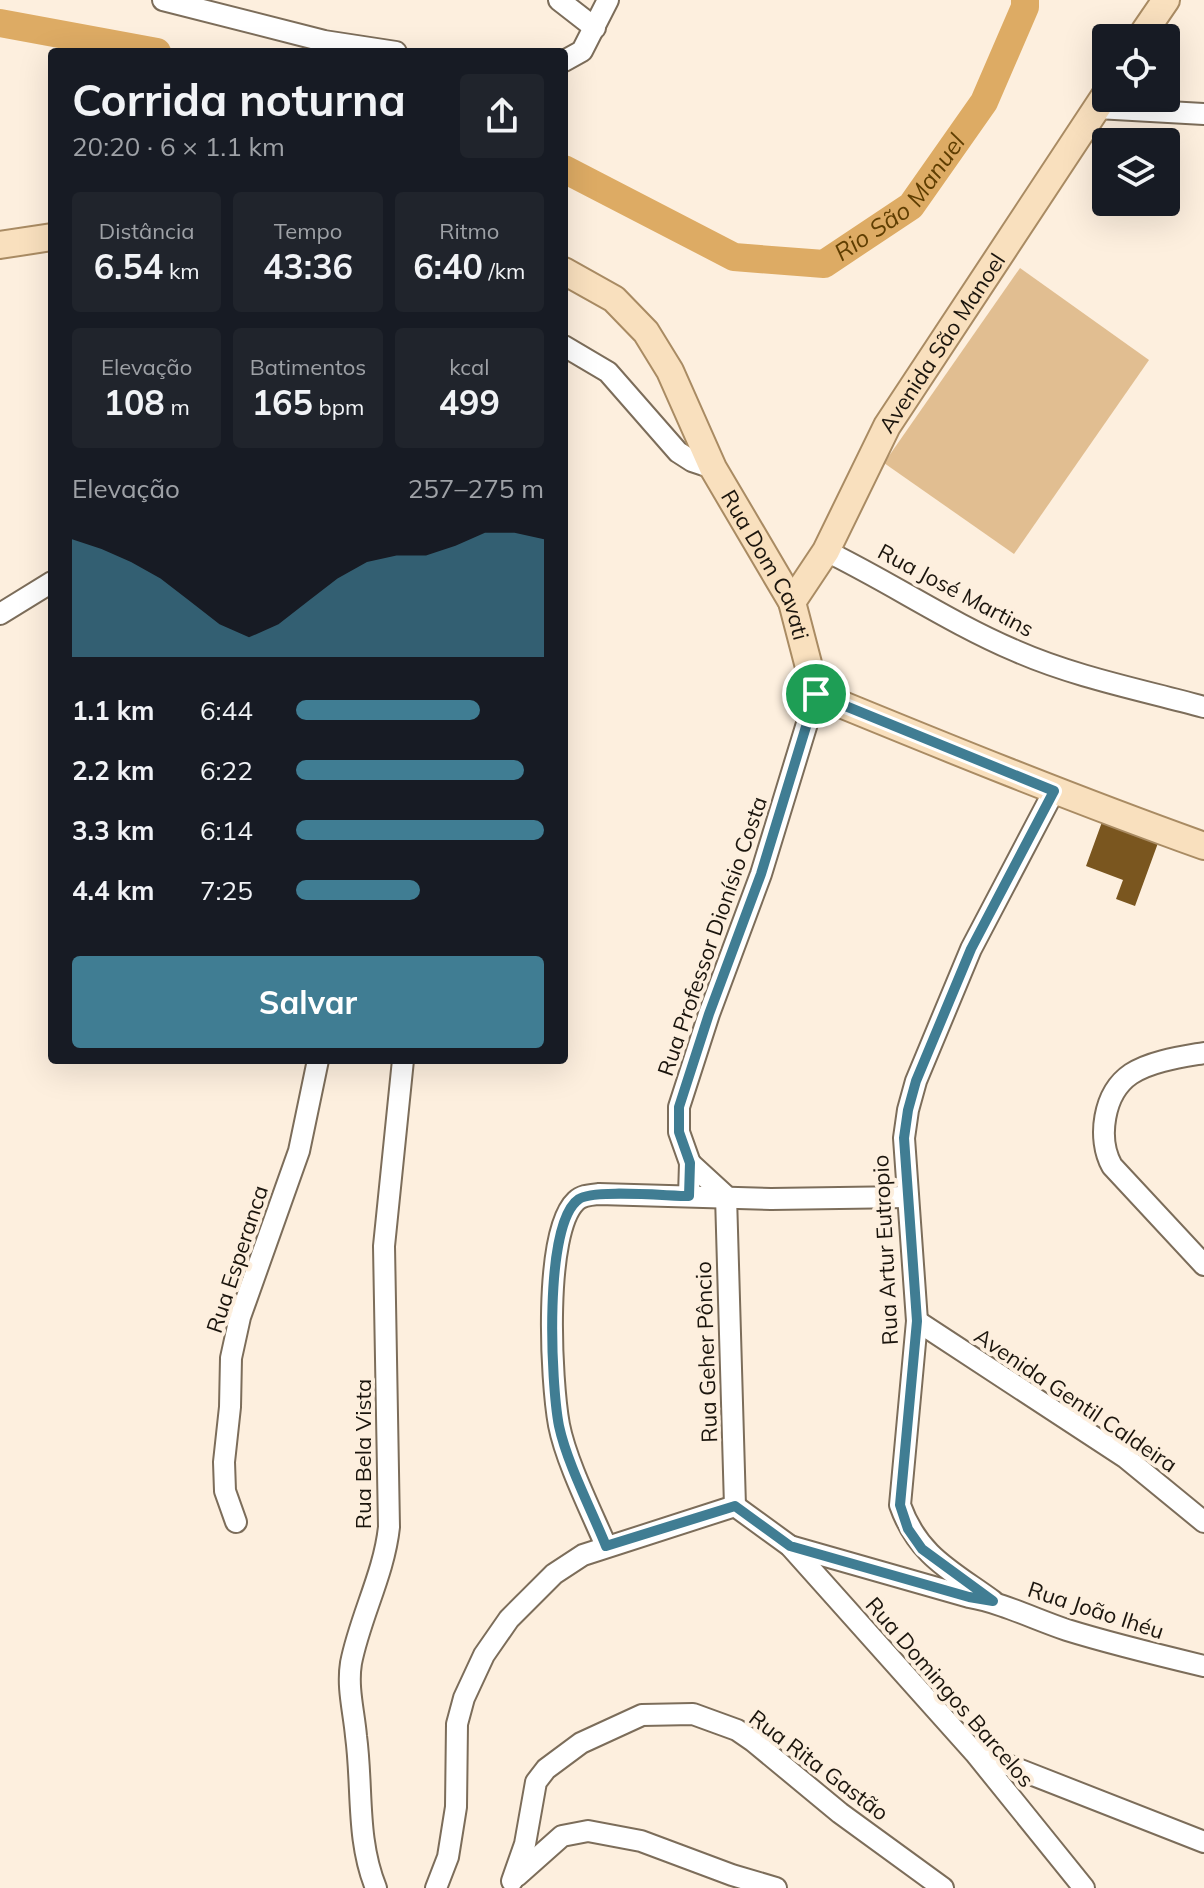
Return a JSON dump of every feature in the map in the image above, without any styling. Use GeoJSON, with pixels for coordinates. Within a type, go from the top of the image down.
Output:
{"type":"FeatureCollection","features":[{"type":"Feature","properties":{"kind":"main road"},"geometry":{"type":"LineString","coordinates":[[1150,24],[1166,0]]}},
{"type":"Feature","properties":{"kind":"main road","name":"Avenida São Manoel"},"geometry":{"type":"LineString","coordinates":[[792,602],[826,551],[887,426],[1095,112]]}},
{"type":"Feature","properties":{"kind":"main road"},"geometry":{"type":"LineString","coordinates":[[0,245],[48,238]]}},
{"type":"Feature","properties":{"kind":"main road","name":"Rua Dom Cavati"},"geometry":{"type":"LineString","coordinates":[[568,273],[614,299],[646,332],[670,371],[713,468],[792,602],[816,694]]}},
{"type":"Feature","properties":{"kind":"main road"},"geometry":{"type":"LineString","coordinates":[[816,694],[1054,791],[1204,846]]}},
{"type":"Feature","properties":{"kind":"street"},"geometry":{"type":"LineString","coordinates":[[163,0],[324,41],[370,48]]}},
{"type":"Feature","properties":{"kind":"street"},"geometry":{"type":"LineString","coordinates":[[559,0],[595,28]]}},
{"type":"Feature","properties":{"kind":"street"},"geometry":{"type":"LineString","coordinates":[[568,59],[582,51],[608,0]]}},
{"type":"Feature","properties":{"kind":"street"},"geometry":{"type":"LineString","coordinates":[[1180,111],[1204,114]]}},
{"type":"Feature","properties":{"kind":"street"},"geometry":{"type":"LineString","coordinates":[[568,348],[608,372],[678,452],[713,468]]}},
{"type":"Feature","properties":{"kind":"street","name":"Rua José Martins"},"geometry":{"type":"LineString","coordinates":[[826,551],[947,618],[1018,652],[1102,680],[1204,707]]}},
{"type":"Feature","properties":{"kind":"street"},"geometry":{"type":"LineString","coordinates":[[0,614],[48,584]]}},
{"type":"Feature","properties":{"kind":"street","name":"Rua Professor Dionísio Costa"},"geometry":{"type":"LineString","coordinates":[[689,1196],[690,1163],[679,1132],[679,1107],[709,1014],[761,874],[816,694]]}},
{"type":"Feature","properties":{"kind":"street","name":"Rua Artur Eutropio"},"geometry":{"type":"LineString","coordinates":[[993,1601],[922,1549],[908,1529],[900,1505],[917,1321],[904,1138],[916,1081],[971,949],[1054,791]]}},
{"type":"Feature","properties":{"kind":"street"},"geometry":{"type":"LineString","coordinates":[[1204,1053],[1145,1067],[1129,1075],[1111,1101],[1104,1134],[1104,1152],[1112,1166],[1204,1265]]}},
{"type":"Feature","properties":{"kind":"street","name":"Rua Esperanca"},"geometry":{"type":"LineString","coordinates":[[236,1522],[225,1491],[224,1462],[231,1358],[240,1317],[299,1151],[317,1064]]}},
{"type":"Feature","properties":{"kind":"street","name":"Rua Bela Vista"},"geometry":{"type":"LineString","coordinates":[[376,1888],[367,1865],[361,1831],[357,1738],[348,1682],[387,1549],[389,1527],[384,1246],[403,1064]]}},
{"type":"Feature","properties":{"kind":"street"},"geometry":{"type":"LineString","coordinates":[[690,1163],[726,1196]]}},
{"type":"Feature","properties":{"kind":"street"},"geometry":{"type":"LineString","coordinates":[[606,1546],[559,1427],[551,1299],[556,1251],[570,1208],[578,1199],[599,1194],[771,1199],[908,1197]]}},
{"type":"Feature","properties":{"kind":"street","name":"Rua Geher Pôncio"},"geometry":{"type":"LineString","coordinates":[[726,1196],[735,1506]]}},
{"type":"Feature","properties":{"kind":"street","name":"Avenida Gentil Caldeira"},"geometry":{"type":"LineString","coordinates":[[917,1321],[1126,1458],[1204,1522]]}},
{"type":"Feature","properties":{"kind":"street"},"geometry":{"type":"LineString","coordinates":[[436,1888],[448,1857],[456,1807],[457,1724],[464,1698],[484,1655],[509,1619],[554,1574],[583,1555],[735,1506]]}},
{"type":"Feature","properties":{"kind":"street","name":"Rua Domingos Barcelos"},"geometry":{"type":"LineString","coordinates":[[735,1506],[790,1546],[975,1753],[1084,1888]]}},
{"type":"Feature","properties":{"kind":"street","name":"Rua João Ihéu"},"geometry":{"type":"LineString","coordinates":[[790,1546],[969,1597],[993,1601],[1064,1629],[1131,1649],[1204,1666]]}},
{"type":"Feature","properties":{"kind":"street","name":"Rua Rita Gastão"},"geometry":{"type":"LineString","coordinates":[[509,1884],[525,1844],[536,1782],[546,1769],[581,1743],[642,1715],[693,1714],[737,1730],[753,1741],[840,1813],[943,1888]]}},
{"type":"Feature","properties":{"kind":"street"},"geometry":{"type":"LineString","coordinates":[[975,1753],[1204,1842]]}},
{"type":"Feature","properties":{"kind":"street"},"geometry":{"type":"LineString","coordinates":[[509,1884],[562,1836],[588,1831],[641,1841],[776,1888]]}},
{"type":"Feature","properties":{"kind":"shaded area"},"geometry":{"type":"Polygon","coordinates":[[[1020,268],[1149,360],[1014,554],[884,463],[1020,268]]]}},
{"type":"Feature","properties":{"kind":"building"},"geometry":{"type":"Polygon","coordinates":[[[1102,822],[1158,843],[1135,906],[1116,899],[1123,880],[1086,866],[1102,822]]]}},
{"type":"Feature","properties":{"kind":"waterway","name":"Rio São Manuel"},"geometry":{"type":"LineString","coordinates":[[568,171],[734,257],[824,264],[911,206],[984,102],[1025,7],[1025,0]]}},
{"type":"Feature","properties":{"kind":"waterway","name":"Rio São Manuel"},"geometry":{"type":"LineString","coordinates":[[0,23],[135,48]]}},
{"type":"Feature","properties":{"kind":"route"},"geometry":{"type":"LineString","coordinates":[[816,694],[1054,791],[971,949],[916,1081],[904,1138],[917,1321],[900,1505],[908,1529],[922,1549],[993,1601],[969,1597],[790,1546],[735,1506],[606,1546],[559,1427],[551,1299],[556,1251],[570,1208],[587,1195],[689,1196],[690,1163],[679,1132],[679,1107],[709,1014],[761,874],[816,694]]}}]}
